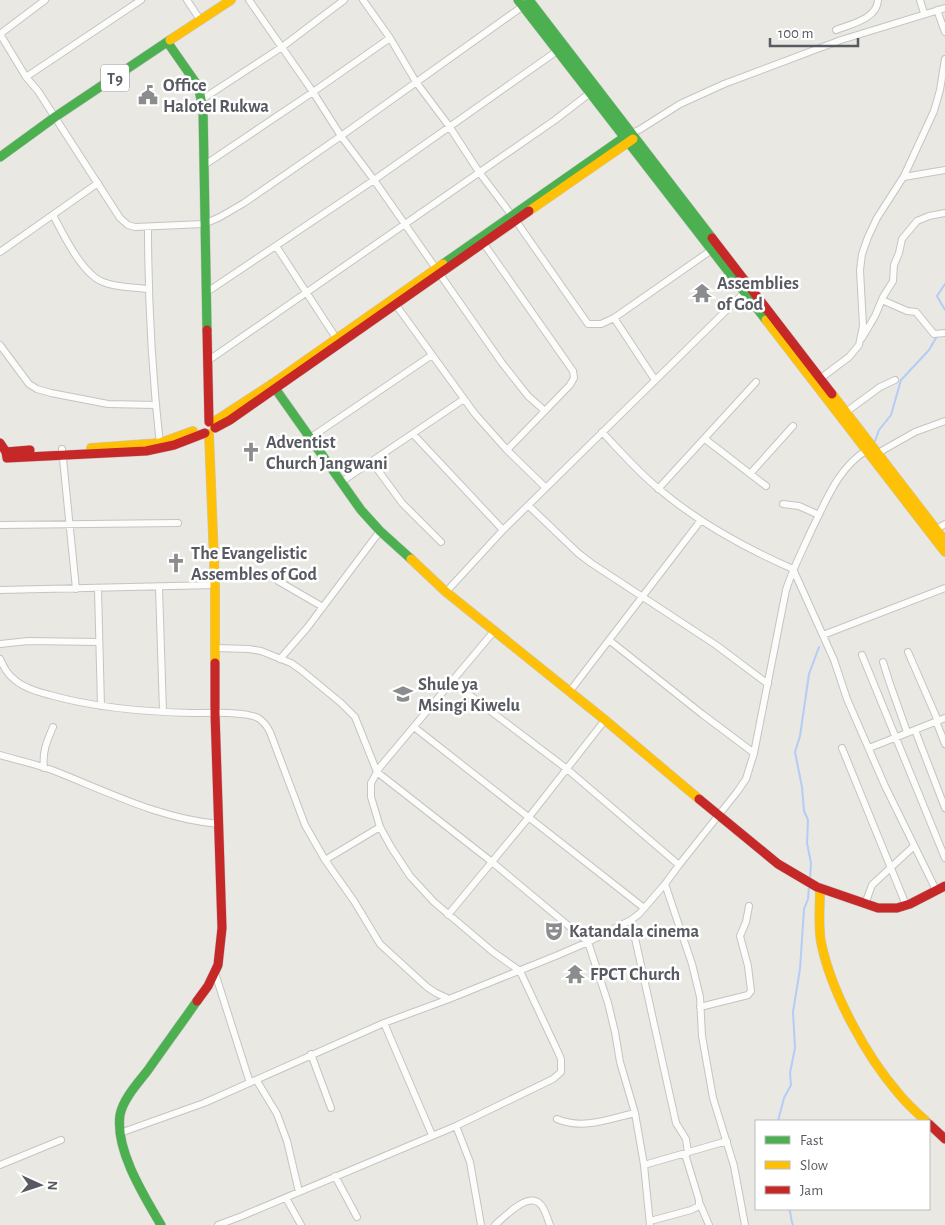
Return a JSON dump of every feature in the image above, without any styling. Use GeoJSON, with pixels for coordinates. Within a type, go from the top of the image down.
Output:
{"type":"FeatureCollection","features":[{"type":"Feature","properties":{"kind":"main road","name":"T9"},"geometry":{"type":"LineString","coordinates":[[0,157],[231,0]]}},
{"type":"Feature","properties":{"kind":"main road"},"geometry":{"type":"LineString","coordinates":[[523,2],[556,51],[590,94],[631,136]]}},
{"type":"Feature","properties":{"kind":"main road"},"geometry":{"type":"LineString","coordinates":[[523,2],[631,136],[714,247],[821,378],[933,531],[945,552]]}},
{"type":"Feature","properties":{"kind":"main road"},"geometry":{"type":"LineString","coordinates":[[162,1225],[139,1186],[126,1153],[120,1133],[120,1116],[123,1106],[208,986],[215,973],[220,955],[222,928],[215,713],[215,585],[209,428],[202,108],[198,86],[168,43]]}},
{"type":"Feature","properties":{"kind":"main road"},"geometry":{"type":"LineString","coordinates":[[0,443],[3,455],[160,446],[230,420],[274,386],[631,136]]}},
{"type":"Feature","properties":{"kind":"main road"},"geometry":{"type":"LineString","coordinates":[[338,341],[396,305],[438,271],[484,244],[514,218]]}},
{"type":"Feature","properties":{"kind":"main road"},"geometry":{"type":"LineString","coordinates":[[714,247],[744,293],[867,450],[933,531],[945,541]]}},
{"type":"Feature","properties":{"kind":"main road"},"geometry":{"type":"LineString","coordinates":[[274,386],[361,510],[380,532],[446,592],[570,691],[778,864],[813,885],[865,904],[888,909],[906,905],[945,886]]}},
{"type":"Feature","properties":{"kind":"main road"},"geometry":{"type":"LineString","coordinates":[[813,885],[821,943],[831,976],[883,1074],[899,1095],[926,1120]]}},
{"type":"Feature","properties":{"kind":"main road"},"geometry":{"type":"LineString","coordinates":[[930,1124],[945,1139]]}},
{"type":"Feature","properties":{"kind":"street"},"geometry":{"type":"LineString","coordinates":[[45,0],[0,34],[120,218],[128,225],[148,227],[204,224],[244,203],[416,82],[523,2]]}},
{"type":"Feature","properties":{"kind":"street"},"geometry":{"type":"LineString","coordinates":[[26,76],[141,0]]}},
{"type":"Feature","properties":{"kind":"street"},"geometry":{"type":"LineString","coordinates":[[187,0],[201,21]]}},
{"type":"Feature","properties":{"kind":"street"},"geometry":{"type":"LineString","coordinates":[[249,0],[341,136],[406,224],[520,387],[545,411]]}},
{"type":"Feature","properties":{"kind":"street"},"geometry":{"type":"LineString","coordinates":[[201,100],[282,47],[344,0]]}},
{"type":"Feature","properties":{"kind":"street"},"geometry":{"type":"LineString","coordinates":[[363,0],[390,38],[416,82],[588,324],[597,324],[614,318],[714,247]]}},
{"type":"Feature","properties":{"kind":"street"},"geometry":{"type":"LineString","coordinates":[[836,30],[871,14],[878,6],[878,0]]}},
{"type":"Feature","properties":{"kind":"street"},"geometry":{"type":"LineString","coordinates":[[920,0],[924,13]]}},
{"type":"Feature","properties":{"kind":"street"},"geometry":{"type":"LineString","coordinates":[[631,136],[680,104],[724,84],[841,40],[945,8]]}},
{"type":"Feature","properties":{"kind":"street"},"geometry":{"type":"LineString","coordinates":[[937,10],[945,32]]}},
{"type":"Feature","properties":{"kind":"street"},"geometry":{"type":"LineString","coordinates":[[203,166],[390,38]]}},
{"type":"Feature","properties":{"kind":"street"},"geometry":{"type":"LineString","coordinates":[[207,292],[374,180],[556,51]]}},
{"type":"Feature","properties":{"kind":"street"},"geometry":{"type":"LineString","coordinates":[[821,378],[857,350],[863,326],[860,270],[862,254],[877,218],[904,178],[934,111],[940,90],[945,59]]}},
{"type":"Feature","properties":{"kind":"street"},"geometry":{"type":"LineString","coordinates":[[209,360],[590,94]]}},
{"type":"Feature","properties":{"kind":"street"},"geometry":{"type":"LineString","coordinates":[[904,178],[945,170]]}},
{"type":"Feature","properties":{"kind":"street"},"geometry":{"type":"LineString","coordinates":[[0,252],[98,183]]}},
{"type":"Feature","properties":{"kind":"street"},"geometry":{"type":"LineString","coordinates":[[860,340],[893,281],[894,265],[902,239],[917,221],[929,216],[945,213]]}},
{"type":"Feature","properties":{"kind":"street"},"geometry":{"type":"LineString","coordinates":[[52,215],[80,260],[101,282],[115,286],[148,289]]}},
{"type":"Feature","properties":{"kind":"street"},"geometry":{"type":"LineString","coordinates":[[148,227],[148,289],[160,446]]}},
{"type":"Feature","properties":{"kind":"street"},"geometry":{"type":"LineString","coordinates":[[484,244],[573,371],[574,378],[570,385],[506,450]]}},
{"type":"Feature","properties":{"kind":"street"},"geometry":{"type":"LineString","coordinates":[[276,246],[338,341]]}},
{"type":"Feature","properties":{"kind":"street"},"geometry":{"type":"LineString","coordinates":[[446,592],[503,530],[744,293]]}},
{"type":"Feature","properties":{"kind":"street"},"geometry":{"type":"LineString","coordinates":[[882,300],[907,311],[916,312],[934,334],[945,334]]}},
{"type":"Feature","properties":{"kind":"street"},"geometry":{"type":"LineString","coordinates":[[396,305],[486,429],[546,488]]}},
{"type":"Feature","properties":{"kind":"street"},"geometry":{"type":"LineString","coordinates":[[614,318],[655,380]]}},
{"type":"Feature","properties":{"kind":"street"},"geometry":{"type":"LineString","coordinates":[[0,345],[29,384],[37,389],[108,404],[156,405]]}},
{"type":"Feature","properties":{"kind":"street"},"geometry":{"type":"LineString","coordinates":[[310,438],[432,355]]}},
{"type":"Feature","properties":{"kind":"street"},"geometry":{"type":"LineString","coordinates":[[846,412],[880,387],[896,380]]}},
{"type":"Feature","properties":{"kind":"street"},"geometry":{"type":"LineString","coordinates":[[658,489],[756,382]]}},
{"type":"Feature","properties":{"kind":"street"},"geometry":{"type":"LineString","coordinates":[[341,482],[464,399]]}},
{"type":"Feature","properties":{"kind":"street"},"geometry":{"type":"LineString","coordinates":[[878,454],[915,432],[945,421]]}},
{"type":"Feature","properties":{"kind":"street"},"geometry":{"type":"LineString","coordinates":[[750,474],[793,426]]}},
{"type":"Feature","properties":{"kind":"street"},"geometry":{"type":"LineString","coordinates":[[602,432],[658,489],[701,520],[740,544],[793,569],[834,660],[847,699],[936,890]]}},
{"type":"Feature","properties":{"kind":"street"},"geometry":{"type":"LineString","coordinates":[[413,434],[503,530]]}},
{"type":"Feature","properties":{"kind":"street"},"geometry":{"type":"LineString","coordinates":[[705,439],[766,486]]}},
{"type":"Feature","properties":{"kind":"street"},"geometry":{"type":"LineString","coordinates":[[120,1133],[204,1103],[384,1022],[520,971],[588,942],[631,920],[665,884],[720,816],[746,779],[754,753],[786,590],[793,569],[837,479],[855,458],[867,450]]}},
{"type":"Feature","properties":{"kind":"street"},"geometry":{"type":"LineString","coordinates":[[62,452],[76,589]]}},
{"type":"Feature","properties":{"kind":"street"},"geometry":{"type":"LineString","coordinates":[[372,462],[402,503],[441,542]]}},
{"type":"Feature","properties":{"kind":"street"},"geometry":{"type":"LineString","coordinates":[[783,504],[804,508],[819,515]]}},
{"type":"Feature","properties":{"kind":"street"},"geometry":{"type":"LineString","coordinates":[[529,506],[578,553],[716,645],[768,684]]}},
{"type":"Feature","properties":{"kind":"street"},"geometry":{"type":"LineString","coordinates":[[570,691],[701,520]]}},
{"type":"Feature","properties":{"kind":"street"},"geometry":{"type":"LineString","coordinates":[[0,525],[178,523]]}},
{"type":"Feature","properties":{"kind":"street"},"geometry":{"type":"LineString","coordinates":[[933,531],[945,524]]}},
{"type":"Feature","properties":{"kind":"street"},"geometry":{"type":"LineString","coordinates":[[280,659],[308,628],[380,532]]}},
{"type":"Feature","properties":{"kind":"street"},"geometry":{"type":"LineString","coordinates":[[278,581],[323,607]]}},
{"type":"Feature","properties":{"kind":"street"},"geometry":{"type":"LineString","coordinates":[[0,590],[215,585]]}},
{"type":"Feature","properties":{"kind":"street"},"geometry":{"type":"LineString","coordinates":[[159,586],[163,712]]}},
{"type":"Feature","properties":{"kind":"street"},"geometry":{"type":"LineString","coordinates":[[98,588],[101,706]]}},
{"type":"Feature","properties":{"kind":"street"},"geometry":{"type":"LineString","coordinates":[[823,635],[945,588]]}},
{"type":"Feature","properties":{"kind":"street"},"geometry":{"type":"LineString","coordinates":[[218,1225],[456,1126],[553,1078],[561,1072],[562,1059],[520,971],[493,952],[448,915],[410,876],[390,847],[380,827],[371,797],[371,783],[377,772],[495,630]]}},
{"type":"Feature","properties":{"kind":"street"},"geometry":{"type":"LineString","coordinates":[[609,640],[754,753]]}},
{"type":"Feature","properties":{"kind":"street"},"geometry":{"type":"LineString","coordinates":[[0,644],[28,641],[98,642]]}},
{"type":"Feature","properties":{"kind":"street"},"geometry":{"type":"LineString","coordinates":[[215,648],[249,649],[291,663],[301,670],[352,713],[358,722],[370,759],[377,772],[492,862],[588,942],[608,1003],[620,1062],[635,1113],[644,1166],[649,1224],[698,1208],[700,1204]]}},
{"type":"Feature","properties":{"kind":"street"},"geometry":{"type":"LineString","coordinates":[[908,652],[945,744]]}},
{"type":"Feature","properties":{"kind":"street"},"geometry":{"type":"LineString","coordinates":[[862,655],[945,858]]}},
{"type":"Feature","properties":{"kind":"street"},"geometry":{"type":"LineString","coordinates":[[0,659],[6,672],[16,681],[28,688],[60,698],[101,706],[163,712],[215,713],[254,716],[258,718],[267,726],[305,824],[325,860],[354,901],[380,944],[427,987],[449,999]]}},
{"type":"Feature","properties":{"kind":"street"},"geometry":{"type":"LineString","coordinates":[[884,662],[888,681],[908,732]]}},
{"type":"Feature","properties":{"kind":"street"},"geometry":{"type":"LineString","coordinates":[[451,681],[567,769],[679,865]]}},
{"type":"Feature","properties":{"kind":"street"},"geometry":{"type":"LineString","coordinates":[[869,748],[945,718]]}},
{"type":"Feature","properties":{"kind":"street"},"geometry":{"type":"LineString","coordinates":[[448,915],[529,817],[605,720]]}},
{"type":"Feature","properties":{"kind":"street"},"geometry":{"type":"LineString","coordinates":[[44,768],[44,748],[53,726]]}},
{"type":"Feature","properties":{"kind":"street"},"geometry":{"type":"LineString","coordinates":[[414,726],[644,908]]}},
{"type":"Feature","properties":{"kind":"street"},"geometry":{"type":"LineString","coordinates":[[915,730],[945,808]]}},
{"type":"Feature","properties":{"kind":"street"},"geometry":{"type":"LineString","coordinates":[[842,748],[906,905]]}},
{"type":"Feature","properties":{"kind":"street"},"geometry":{"type":"LineString","coordinates":[[0,755],[44,768],[166,814],[200,823],[219,824]]}},
{"type":"Feature","properties":{"kind":"street"},"geometry":{"type":"LineString","coordinates":[[325,860],[380,827]]}},
{"type":"Feature","properties":{"kind":"street"},"geometry":{"type":"LineString","coordinates":[[865,904],[872,885],[914,846]]}},
{"type":"Feature","properties":{"kind":"street"},"geometry":{"type":"LineString","coordinates":[[665,884],[692,964],[700,998],[702,1036],[713,1098],[738,1184],[745,1225]]}},
{"type":"Feature","properties":{"kind":"street"},"geometry":{"type":"LineString","coordinates":[[700,1007],[748,995],[751,991],[748,966],[740,936],[750,906]]}},
{"type":"Feature","properties":{"kind":"street"},"geometry":{"type":"LineString","coordinates":[[631,920],[676,1123],[686,1139],[686,1154],[700,1204],[709,1225]]}},
{"type":"Feature","properties":{"kind":"street"},"geometry":{"type":"LineString","coordinates":[[215,973],[253,1082],[277,1114],[287,1141],[299,1192]]}},
{"type":"Feature","properties":{"kind":"street"},"geometry":{"type":"LineString","coordinates":[[384,1022],[432,1136]]}},
{"type":"Feature","properties":{"kind":"street"},"geometry":{"type":"LineString","coordinates":[[310,1054],[331,1108]]}},
{"type":"Feature","properties":{"kind":"street"},"geometry":{"type":"LineString","coordinates":[[557,1119],[564,1122],[588,1124],[635,1113]]}},
{"type":"Feature","properties":{"kind":"street"},"geometry":{"type":"LineString","coordinates":[[456,1126],[470,1162],[481,1225]]}},
{"type":"Feature","properties":{"kind":"street"},"geometry":{"type":"LineString","coordinates":[[0,1165],[61,1140]]}},
{"type":"Feature","properties":{"kind":"street"},"geometry":{"type":"LineString","coordinates":[[644,1166],[727,1141]]}},
{"type":"Feature","properties":{"kind":"street"},"geometry":{"type":"LineString","coordinates":[[335,1176],[357,1217]]}},
{"type":"Feature","properties":{"kind":"street"},"geometry":{"type":"LineString","coordinates":[[286,1198],[301,1225]]}},
{"type":"Feature","properties":{"kind":"street"},"geometry":{"type":"LineString","coordinates":[[495,1225],[521,1204],[532,1200],[538,1201],[541,1205],[550,1225]]}},
{"type":"Feature","properties":{"kind":"waterway"},"geometry":{"type":"LineString","coordinates":[[945,284],[937,296],[945,310]]}},
{"type":"Feature","properties":{"kind":"waterway"},"geometry":{"type":"LineString","coordinates":[[875,441],[879,430],[891,415],[901,380],[929,350],[937,336]]}},
{"type":"Feature","properties":{"kind":"waterway"},"geometry":{"type":"LineString","coordinates":[[810,879],[811,863],[807,843],[808,820],[804,811],[802,787],[795,752],[800,736],[809,674],[819,647]]}},
{"type":"Feature","properties":{"kind":"waterway"},"geometry":{"type":"LineString","coordinates":[[778,1120],[784,1098],[791,1085],[790,1073],[795,1048],[793,1012],[800,969],[804,909],[808,899],[809,886]]}},
{"type":"Feature","properties":{"kind":"waterway"},"geometry":{"type":"LineString","coordinates":[[789,1210],[793,1225]]}},
{"type":"Feature","properties":{"kind":"traffic: fast"},"geometry":{"type":"LineString","coordinates":[[518,0],[766,320]]}},
{"type":"Feature","properties":{"kind":"traffic: fast"},"geometry":{"type":"LineString","coordinates":[[529,0],[712,238]]}},
{"type":"Feature","properties":{"kind":"traffic: fast"},"geometry":{"type":"LineString","coordinates":[[0,157],[55,117],[170,40]]}},
{"type":"Feature","properties":{"kind":"traffic: fast"},"geometry":{"type":"LineString","coordinates":[[168,43],[198,86],[203,108],[207,330]]}},
{"type":"Feature","properties":{"kind":"traffic: fast"},"geometry":{"type":"LineString","coordinates":[[443,264],[629,134]]}},
{"type":"Feature","properties":{"kind":"traffic: fast"},"geometry":{"type":"LineString","coordinates":[[272,384],[361,510],[380,531],[411,559]]}},
{"type":"Feature","properties":{"kind":"traffic: fast"},"geometry":{"type":"LineString","coordinates":[[161,1225],[139,1187],[126,1158],[120,1129],[120,1115],[131,1091],[197,1001]]}},
{"type":"Feature","properties":{"kind":"traffic: slow"},"geometry":{"type":"LineString","coordinates":[[170,40],[231,0]]}},
{"type":"Feature","properties":{"kind":"traffic: slow"},"geometry":{"type":"LineString","coordinates":[[529,211],[633,139]]}},
{"type":"Feature","properties":{"kind":"traffic: slow"},"geometry":{"type":"LineString","coordinates":[[212,423],[272,384],[443,264]]}},
{"type":"Feature","properties":{"kind":"traffic: slow"},"geometry":{"type":"LineString","coordinates":[[766,320],[945,552]]}},
{"type":"Feature","properties":{"kind":"traffic: slow"},"geometry":{"type":"LineString","coordinates":[[832,394],[945,541]]}},
{"type":"Feature","properties":{"kind":"traffic: slow"},"geometry":{"type":"LineString","coordinates":[[91,448],[160,443],[193,431]]}},
{"type":"Feature","properties":{"kind":"traffic: slow"},"geometry":{"type":"LineString","coordinates":[[209,434],[215,585],[215,663]]}},
{"type":"Feature","properties":{"kind":"traffic: slow"},"geometry":{"type":"LineString","coordinates":[[411,559],[446,592],[605,720],[699,799]]}},
{"type":"Feature","properties":{"kind":"traffic: slow"},"geometry":{"type":"LineString","coordinates":[[820,889],[819,923],[821,942],[841,1002],[874,1061],[905,1101],[925,1120]]}},
{"type":"Feature","properties":{"kind":"traffic: jam"},"geometry":{"type":"LineString","coordinates":[[215,428],[230,420],[529,211]]}},
{"type":"Feature","properties":{"kind":"traffic: jam"},"geometry":{"type":"LineString","coordinates":[[712,238],[832,394]]}},
{"type":"Feature","properties":{"kind":"traffic: jam"},"geometry":{"type":"LineString","coordinates":[[207,330],[209,422]]}},
{"type":"Feature","properties":{"kind":"traffic: jam"},"geometry":{"type":"LineString","coordinates":[[0,443],[6,452],[7,458],[146,451],[174,445],[205,433]]}},
{"type":"Feature","properties":{"kind":"traffic: jam"},"geometry":{"type":"LineString","coordinates":[[6,452],[30,450]]}},
{"type":"Feature","properties":{"kind":"traffic: jam"},"geometry":{"type":"LineString","coordinates":[[197,1001],[208,986],[218,965],[222,928],[215,663]]}},
{"type":"Feature","properties":{"kind":"traffic: jam"},"geometry":{"type":"LineString","coordinates":[[699,799],[778,864],[817,887],[878,908],[897,908],[910,904],[945,886]]}},
{"type":"Feature","properties":{"kind":"traffic: jam"},"geometry":{"type":"LineString","coordinates":[[930,1125],[945,1139]]}},
{"type":"Feature","properties":{"kind":"place","name":"Office Halotel Rukwa"},"geometry":{"type":"Point","coordinates":[148,95]}},
{"type":"Feature","properties":{"kind":"place","name":"Assemblies of God"},"geometry":{"type":"Point","coordinates":[702,293]}},
{"type":"Feature","properties":{"kind":"place","name":"Adventist Church Jangwani"},"geometry":{"type":"Point","coordinates":[251,452]}},
{"type":"Feature","properties":{"kind":"place","name":"The Evangelistic Assembles of God"},"geometry":{"type":"Point","coordinates":[176,563]}},
{"type":"Feature","properties":{"kind":"place","name":"Shule ya Msingi Kiwelu"},"geometry":{"type":"Point","coordinates":[403,694]}},
{"type":"Feature","properties":{"kind":"place","name":"Katandala cinema"},"geometry":{"type":"Point","coordinates":[554,931]}},
{"type":"Feature","properties":{"kind":"place","name":"FPCT Church"},"geometry":{"type":"Point","coordinates":[575,974]}}]}
